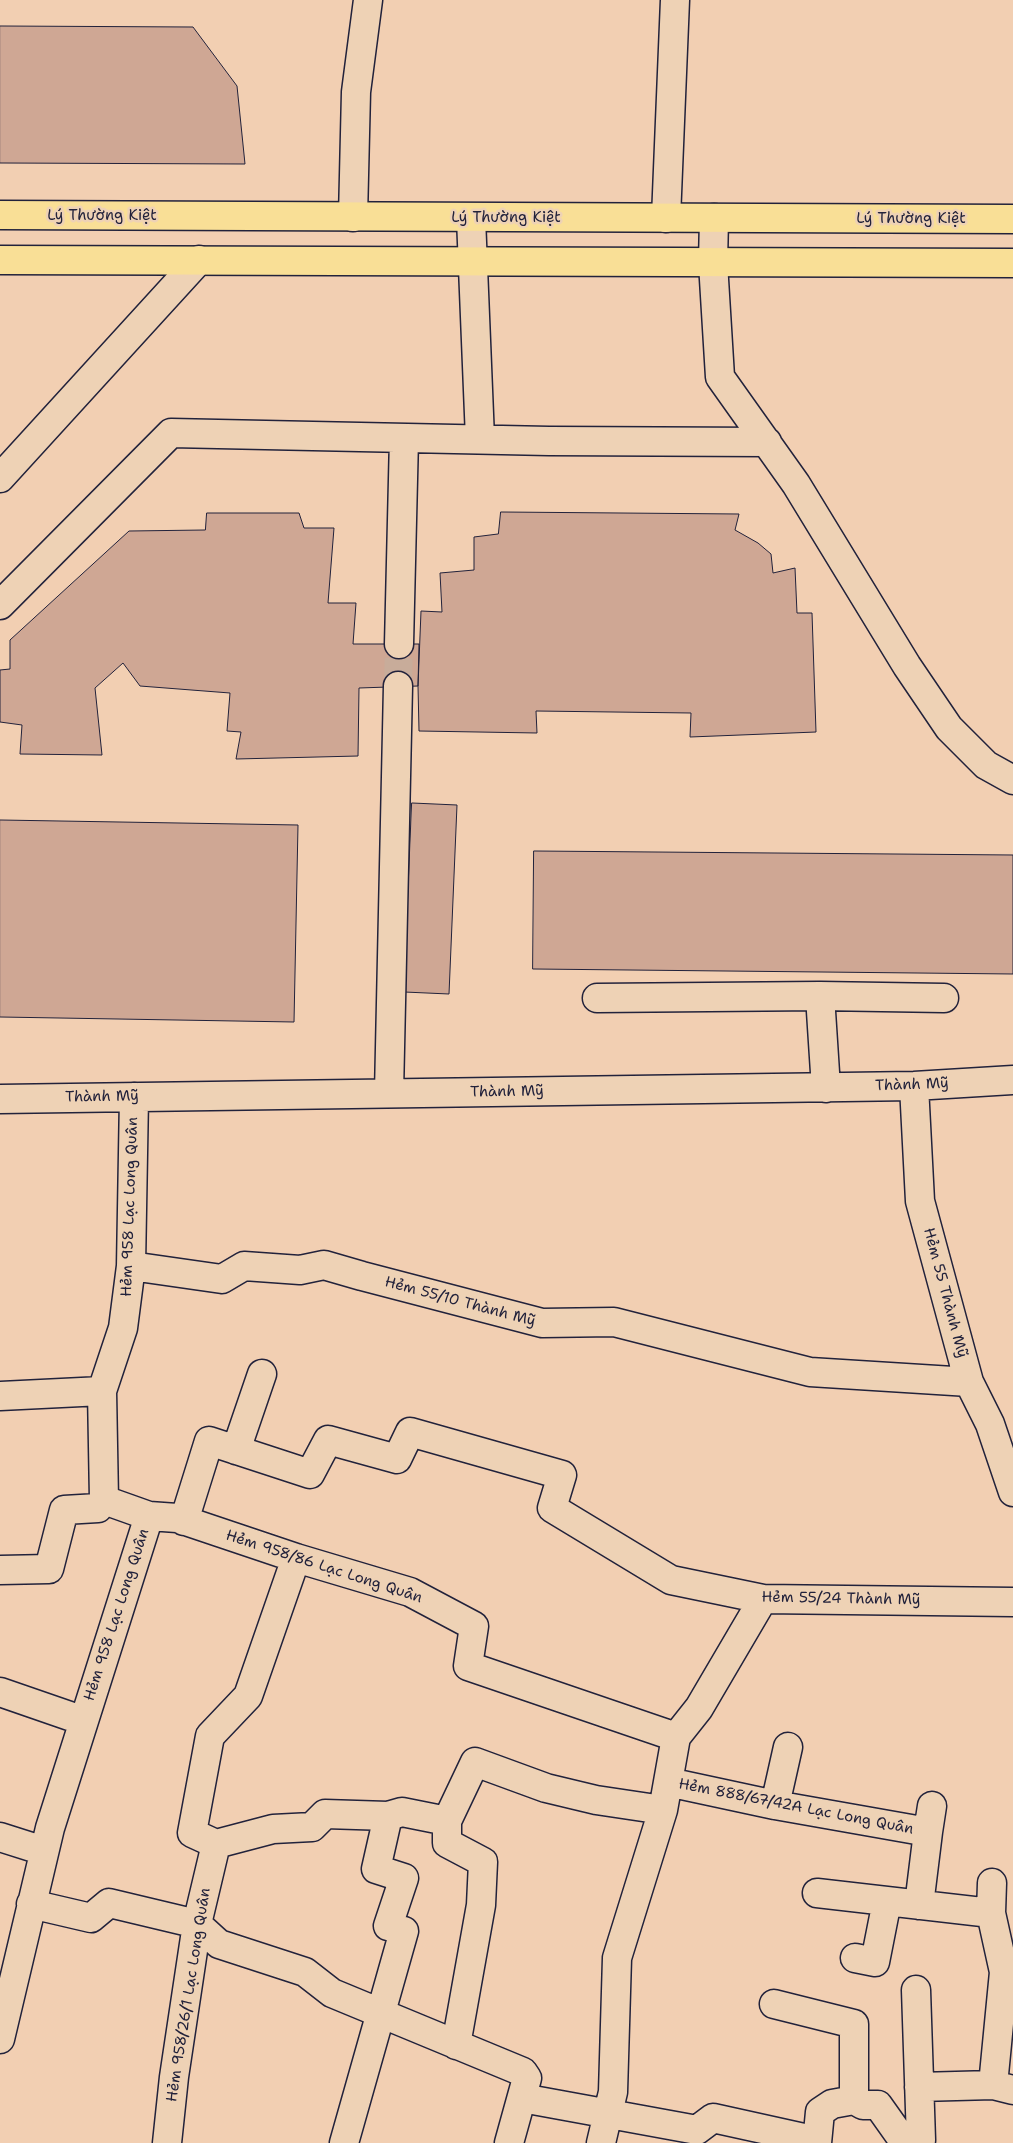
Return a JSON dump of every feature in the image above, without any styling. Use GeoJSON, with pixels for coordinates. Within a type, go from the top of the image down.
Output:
{"type":"FeatureCollection","features":[{"type":"Feature","properties":{"kind":"main road","name":"Lý Thường Kiệt"},"geometry":{"type":"LineString","coordinates":[[0,215],[1013,219]]}},
{"type":"Feature","properties":{"kind":"main road"},"geometry":{"type":"LineString","coordinates":[[0,260],[1013,263]]}},
{"type":"Feature","properties":{"kind":"street"},"geometry":{"type":"LineString","coordinates":[[353,217],[356,92],[368,0]]}},
{"type":"Feature","properties":{"kind":"street"},"geometry":{"type":"LineString","coordinates":[[666,218],[675,0]]}},
{"type":"Feature","properties":{"kind":"street"},"geometry":{"type":"LineString","coordinates":[[471,218],[480,439]]}},
{"type":"Feature","properties":{"kind":"street"},"geometry":{"type":"LineString","coordinates":[[714,218],[713,263],[720,376],[796,484],[907,666],[949,728],[986,765],[1013,780]]}},
{"type":"Feature","properties":{"kind":"street"},"geometry":{"type":"LineString","coordinates":[[0,478],[199,260]]}},
{"type":"Feature","properties":{"kind":"street"},"geometry":{"type":"LineString","coordinates":[[0,605],[170,433],[766,442]]}},
{"type":"Feature","properties":{"kind":"street"},"geometry":{"type":"LineString","coordinates":[[399,644],[404,438]]}},
{"type":"Feature","properties":{"kind":"street"},"geometry":{"type":"LineString","coordinates":[[389,1093],[398,686]]}},
{"type":"Feature","properties":{"kind":"street"},"geometry":{"type":"LineString","coordinates":[[820,996],[826,1088]]}},
{"type":"Feature","properties":{"kind":"street"},"geometry":{"type":"LineString","coordinates":[[597,998],[820,996],[944,998]]}},
{"type":"Feature","properties":{"kind":"street","name":"Thành Mỹ"},"geometry":{"type":"LineString","coordinates":[[0,1099],[826,1088],[914,1086],[1013,1080]]}},
{"type":"Feature","properties":{"kind":"street","name":"Hẻm 55 Thành Mỹ"},"geometry":{"type":"LineString","coordinates":[[914,1086],[920,1200],[970,1382],[1002,1424],[1013,1492]]}},
{"type":"Feature","properties":{"kind":"street","name":"Hẻm 958 Lạc Long Quân"},"geometry":{"type":"LineString","coordinates":[[0,2039],[44,1851],[149,1516],[104,1500],[102,1391],[123,1328],[131,1266],[134,1097]]}},
{"type":"Feature","properties":{"kind":"street","name":"Hẻm 55/10 Thành Mỹ"},"geometry":{"type":"LineString","coordinates":[[131,1266],[222,1279],[244,1266],[300,1270],[324,1264],[362,1276],[542,1323],[614,1322],[810,1372],[970,1382]]}},
{"type":"Feature","properties":{"kind":"street"},"geometry":{"type":"LineString","coordinates":[[236,1450],[262,1374]]}},
{"type":"Feature","properties":{"kind":"street"},"geometry":{"type":"LineString","coordinates":[[0,1396],[102,1391]]}},
{"type":"Feature","properties":{"kind":"street","name":"Hẻm 55/24 Thành Mỹ"},"geometry":{"type":"LineString","coordinates":[[184,1521],[209,1441],[310,1474],[328,1440],[397,1460],[410,1432],[562,1475],[552,1508],[671,1580],[763,1599],[1013,1602]]}},
{"type":"Feature","properties":{"kind":"street"},"geometry":{"type":"LineString","coordinates":[[0,1570],[49,1569],[64,1510],[98,1508],[104,1500]]}},
{"type":"Feature","properties":{"kind":"street","name":"Hẻm 958/86 Lạc Long Quân"},"geometry":{"type":"LineString","coordinates":[[149,1516],[177,1518],[296,1558],[410,1592],[474,1626],[468,1666],[676,1737]]}},
{"type":"Feature","properties":{"kind":"street"},"geometry":{"type":"LineString","coordinates":[[296,1558],[248,1696],[210,1736],[192,1832],[216,1844],[273,1829],[312,1827],[325,1814],[388,1816],[402,1812],[447,1821]]}},
{"type":"Feature","properties":{"kind":"street"},"geometry":{"type":"LineString","coordinates":[[600,2143],[613,2092],[617,1958],[663,1810],[676,1737],[699,1708],[763,1599]]}},
{"type":"Feature","properties":{"kind":"street"},"geometry":{"type":"LineString","coordinates":[[0,1692],[84,1721]]}},
{"type":"Feature","properties":{"kind":"street"},"geometry":{"type":"LineString","coordinates":[[776,1805],[788,1746]]}},
{"type":"Feature","properties":{"kind":"street"},"geometry":{"type":"LineString","coordinates":[[456,2045],[481,1904],[483,1862],[447,1843],[447,1821],[476,1762],[546,1788],[596,1800],[663,1810]]}},
{"type":"Feature","properties":{"kind":"street","name":"Hẻm 888/67/42A Lạc Long Quân"},"geometry":{"type":"LineString","coordinates":[[668,1782],[776,1805],[930,1819],[919,1905]]}},
{"type":"Feature","properties":{"kind":"street"},"geometry":{"type":"LineString","coordinates":[[344,2143],[404,1930],[388,1926],[404,1878],[376,1869],[388,1816]]}},
{"type":"Feature","properties":{"kind":"street"},"geometry":{"type":"LineString","coordinates":[[0,1837],[44,1851]]}},
{"type":"Feature","properties":{"kind":"street","name":"Hẻm 958/26/1 Lạc Long Quân"},"geometry":{"type":"LineString","coordinates":[[167,2143],[174,2077],[197,1924],[216,1844]]}},
{"type":"Feature","properties":{"kind":"street"},"geometry":{"type":"LineString","coordinates":[[919,2087],[1003,2088],[1004,1972],[991,1913],[992,1883]]}},
{"type":"Feature","properties":{"kind":"street"},"geometry":{"type":"LineString","coordinates":[[816,1893],[991,1913]]}},
{"type":"Feature","properties":{"kind":"street"},"geometry":{"type":"LineString","coordinates":[[855,1958],[875,1962],[887,1901]]}},
{"type":"Feature","properties":{"kind":"street"},"geometry":{"type":"LineString","coordinates":[[31,1904],[91,1918],[110,1903],[197,1924],[220,1944],[305,1972],[332,1993],[523,2072],[527,2078],[509,2143]]}},
{"type":"Feature","properties":{"kind":"street"},"geometry":{"type":"LineString","coordinates":[[916,1990],[921,2140],[917,2143]]}},
{"type":"Feature","properties":{"kind":"street"},"geometry":{"type":"LineString","coordinates":[[774,2004],[854,2024],[854,2100]]}},
{"type":"Feature","properties":{"kind":"street"},"geometry":{"type":"LineString","coordinates":[[522,2098],[697,2130],[712,2118],[817,2142],[820,2112],[832,2104],[854,2100],[863,2105],[878,2105],[905,2143]]}},
{"type":"Feature","properties":{"kind":"building"},"geometry":{"type":"Polygon","coordinates":[[[0,26],[193,27],[237,86],[245,164],[0,163],[0,26]]]}},
{"type":"Feature","properties":{"kind":"building"},"geometry":{"type":"Polygon","coordinates":[[[501,512],[739,514],[735,530],[758,543],[771,554],[773,573],[795,568],[797,613],[812,613],[816,732],[690,737],[691,713],[536,711],[537,733],[419,731],[418,686],[421,611],[442,612],[440,573],[474,570],[474,537],[498,534],[501,512]]]}},
{"type":"Feature","properties":{"kind":"building"},"geometry":{"type":"Polygon","coordinates":[[[207,513],[299,513],[304,528],[334,528],[328,603],[356,603],[353,644],[419,644],[418,686],[359,688],[358,756],[236,759],[241,732],[227,731],[230,693],[140,686],[123,663],[95,688],[102,755],[20,754],[22,725],[0,722],[0,670],[10,669],[10,640],[129,531],[205,530],[207,513]]]}},
{"type":"Feature","properties":{"kind":"building"},"geometry":{"type":"Polygon","coordinates":[[[412,803],[457,805],[449,994],[404,992],[412,803]]]}},
{"type":"Feature","properties":{"kind":"building"},"geometry":{"type":"Polygon","coordinates":[[[0,820],[298,825],[294,1022],[0,1017],[0,820]]]}},
{"type":"Feature","properties":{"kind":"building"},"geometry":{"type":"Polygon","coordinates":[[[534,851],[1013,855],[1013,974],[533,969],[534,851]]]}},
{"type":"Feature","properties":{"kind":"tunnel"},"geometry":{"type":"LineString","coordinates":[[398,686],[399,644]]}}]}
